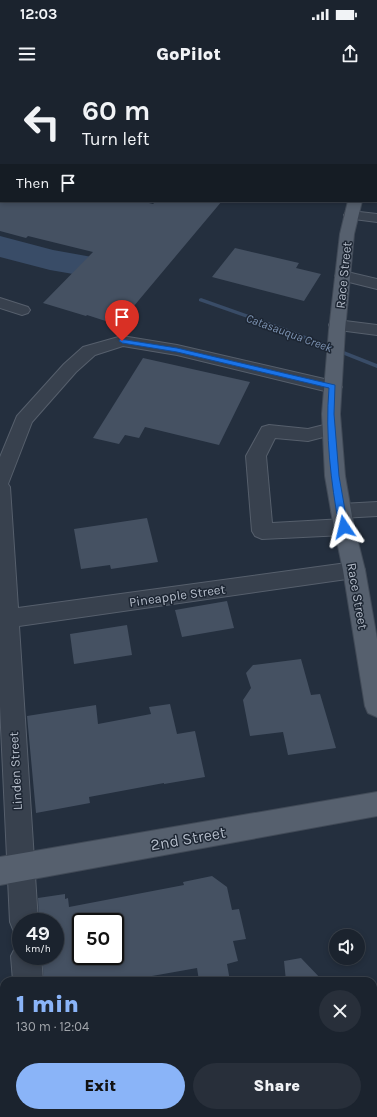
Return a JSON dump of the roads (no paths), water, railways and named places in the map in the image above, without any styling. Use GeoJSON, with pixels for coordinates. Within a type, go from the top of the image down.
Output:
{"type":"FeatureCollection","features":[{"type":"Feature","properties":{"kind":"main road","name":"Race Street"},"geometry":{"type":"LineString","coordinates":[[353,208],[347,234],[337,327],[331,414],[335,476],[342,519],[354,570],[377,706]]}},
{"type":"Feature","properties":{"kind":"main road","name":"2nd Street"},"geometry":{"type":"LineString","coordinates":[[10,869],[377,804]]}},
{"type":"Feature","properties":{"kind":"street"},"geometry":{"type":"LineString","coordinates":[[353,208],[377,218]]}},
{"type":"Feature","properties":{"kind":"street"},"geometry":{"type":"LineString","coordinates":[[343,276],[377,284]]}},
{"type":"Feature","properties":{"kind":"street"},"geometry":{"type":"LineString","coordinates":[[0,303],[22,310]]}},
{"type":"Feature","properties":{"kind":"street"},"geometry":{"type":"LineString","coordinates":[[337,327],[377,330]]}},
{"type":"Feature","properties":{"kind":"street"},"geometry":{"type":"LineString","coordinates":[[0,482],[24,420],[70,368],[89,351],[122,341],[333,380]]}},
{"type":"Feature","properties":{"kind":"street"},"geometry":{"type":"LineString","coordinates":[[332,429],[308,435],[269,431],[256,456],[262,531],[342,519],[377,509]]}},
{"type":"Feature","properties":{"kind":"street","name":"Linden Street"},"geometry":{"type":"LineString","coordinates":[[0,487],[10,869],[22,913]]}},
{"type":"Feature","properties":{"kind":"street","name":"Pineapple Street"},"geometry":{"type":"LineString","coordinates":[[4,620],[354,570]]}},
{"type":"Feature","properties":{"kind":"street"},"geometry":{"type":"LineString","coordinates":[[27,965],[28,977]]}},
{"type":"Feature","properties":{"kind":"waterway","name":"Catasauqua Creek"},"geometry":{"type":"LineString","coordinates":[[0,246],[50,260],[108,269]]}},
{"type":"Feature","properties":{"kind":"waterway","name":"Catasauqua Creek"},"geometry":{"type":"LineString","coordinates":[[201,300],[286,330],[377,366]]}}]}
